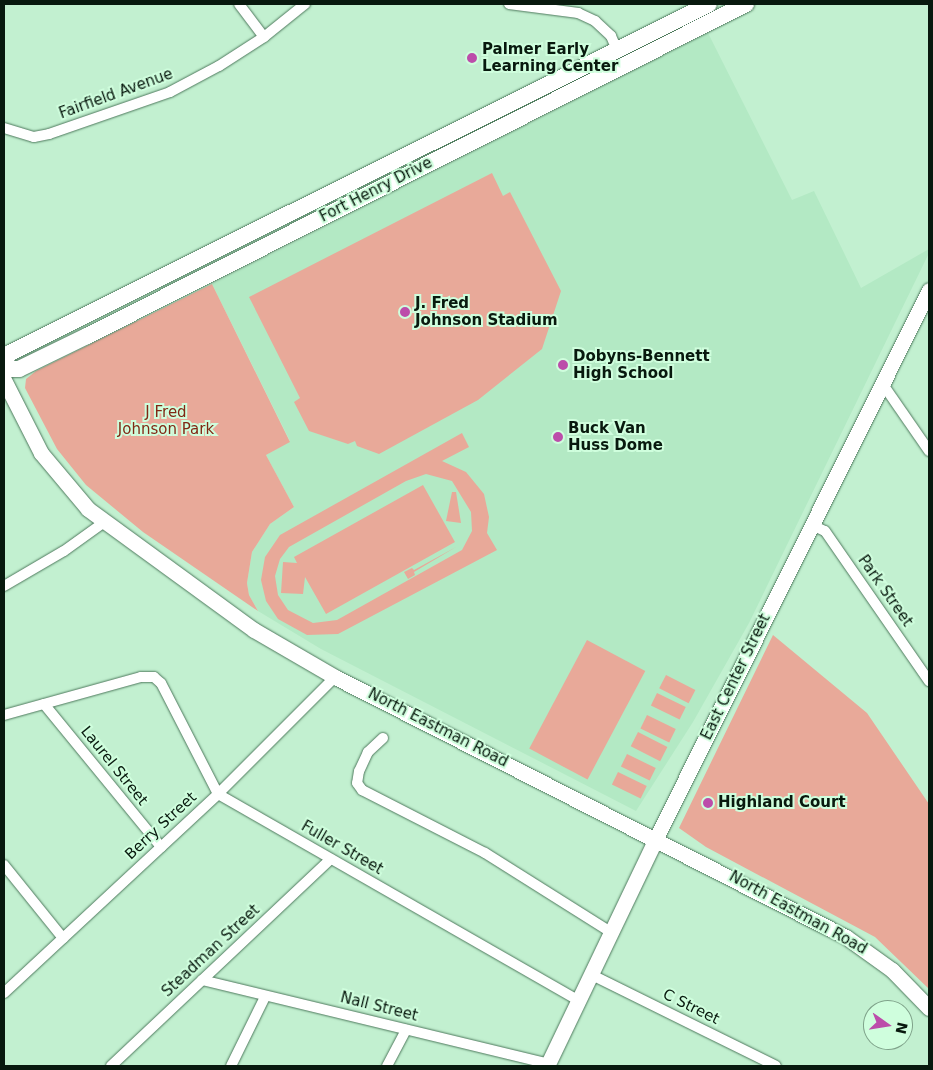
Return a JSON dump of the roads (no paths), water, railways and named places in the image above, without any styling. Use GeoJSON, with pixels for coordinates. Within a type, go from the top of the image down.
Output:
{"type":"FeatureCollection","features":[{"type":"Feature","properties":{"kind":"main road","name":"Fort Henry Drive"},"geometry":{"type":"LineString","coordinates":[[4,361],[12,352],[709,4]]}},
{"type":"Feature","properties":{"kind":"main road","name":"Fort Henry Drive"},"geometry":{"type":"LineString","coordinates":[[4,369],[19,369],[87,336],[746,4]]}},
{"type":"Feature","properties":{"kind":"main road","name":"East Center Street"},"geometry":{"type":"LineString","coordinates":[[547,1065],[592,975],[656,838],[929,290]]}},
{"type":"Feature","properties":{"kind":"main road","name":"North Eastman Road"},"geometry":{"type":"LineString","coordinates":[[4,380],[50,466],[103,523],[254,630],[335,677],[656,838],[846,937],[892,970],[929,1008]]}},
{"type":"Feature","properties":{"kind":"street"},"geometry":{"type":"LineString","coordinates":[[239,4],[264,37]]}},
{"type":"Feature","properties":{"kind":"street","name":"Fairfield Avenue"},"geometry":{"type":"LineString","coordinates":[[4,128],[34,137],[110,114],[170,92],[219,66],[264,37],[305,4]]}},
{"type":"Feature","properties":{"kind":"street"},"geometry":{"type":"LineString","coordinates":[[510,4],[578,13],[600,26],[611,36],[617,50]]}},
{"type":"Feature","properties":{"kind":"street"},"geometry":{"type":"LineString","coordinates":[[882,383],[929,451]]}},
{"type":"Feature","properties":{"kind":"street"},"geometry":{"type":"LineString","coordinates":[[4,586],[51,560],[103,523]]}},
{"type":"Feature","properties":{"kind":"street","name":"Park Street"},"geometry":{"type":"LineString","coordinates":[[812,525],[825,531],[928,678]]}},
{"type":"Feature","properties":{"kind":"street"},"geometry":{"type":"LineString","coordinates":[[4,715],[141,677],[154,677],[162,683],[218,794]]}},
{"type":"Feature","properties":{"kind":"street","name":"Berry Street"},"geometry":{"type":"LineString","coordinates":[[4,993],[218,794],[335,677]]}},
{"type":"Feature","properties":{"kind":"street","name":"Laurel Street"},"geometry":{"type":"LineString","coordinates":[[44,704],[160,847]]}},
{"type":"Feature","properties":{"kind":"street"},"geometry":{"type":"LineString","coordinates":[[383,738],[368,752],[360,771],[357,784],[362,790],[485,853],[612,933]]}},
{"type":"Feature","properties":{"kind":"street","name":"Fuller Street"},"geometry":{"type":"LineString","coordinates":[[218,794],[579,1001]]}},
{"type":"Feature","properties":{"kind":"street","name":"Steadman Street"},"geometry":{"type":"LineString","coordinates":[[111,1066],[331,859]]}},
{"type":"Feature","properties":{"kind":"street"},"geometry":{"type":"LineString","coordinates":[[4,865],[64,938]]}},
{"type":"Feature","properties":{"kind":"street","name":"C Street"},"geometry":{"type":"LineString","coordinates":[[592,975],[776,1066]]}},
{"type":"Feature","properties":{"kind":"street","name":"Nall Street"},"geometry":{"type":"LineString","coordinates":[[202,980],[547,1065]]}},
{"type":"Feature","properties":{"kind":"street"},"geometry":{"type":"LineString","coordinates":[[231,1066],[265,997]]}},
{"type":"Feature","properties":{"kind":"street"},"geometry":{"type":"LineString","coordinates":[[387,1066],[406,1030]]}},
{"type":"Feature","properties":{"kind":"place","name":"Palmer Early Learning Center"},"geometry":{"type":"Point","coordinates":[472,58]}},
{"type":"Feature","properties":{"kind":"place","name":"J. Fred Johnson Stadium"},"geometry":{"type":"Point","coordinates":[405,312]}},
{"type":"Feature","properties":{"kind":"place","name":"Dobyns-Bennett High School"},"geometry":{"type":"Point","coordinates":[563,365]}},
{"type":"Feature","properties":{"kind":"place","name":"Buck Van Huss Dome"},"geometry":{"type":"Point","coordinates":[558,437]}},
{"type":"Feature","properties":{"kind":"place","name":"Highland Court"},"geometry":{"type":"Point","coordinates":[708,803]}},
{"type":"Feature","properties":{"kind":"park label","name":"J Fred Johnson Park"},"geometry":{"type":"Point","coordinates":[166,420]}}]}
